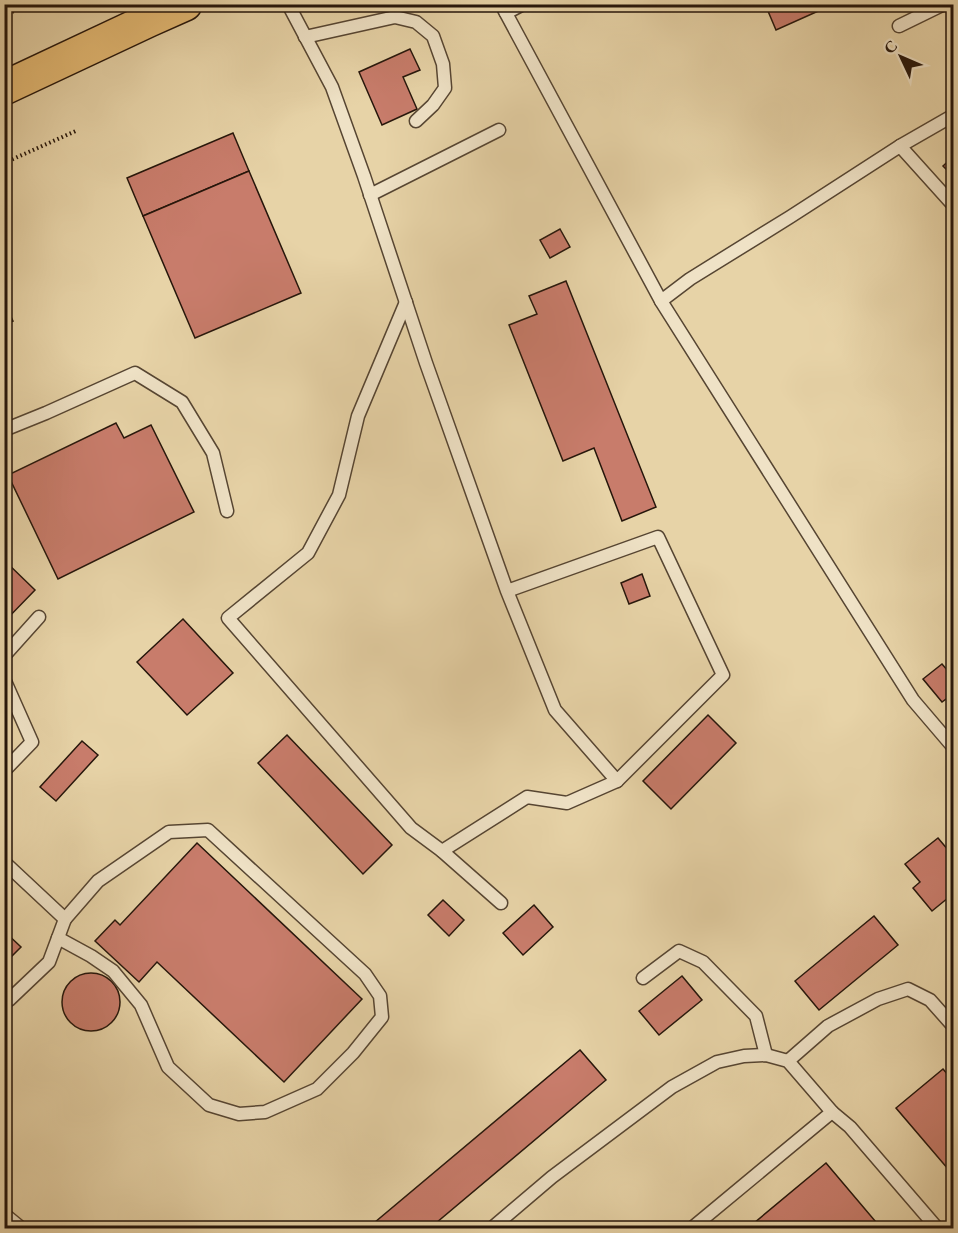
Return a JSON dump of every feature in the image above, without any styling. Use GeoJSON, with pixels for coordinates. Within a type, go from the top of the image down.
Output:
{"type":"FeatureCollection","features":[{"type":"Feature","properties":{"kind":"main road"},"geometry":{"type":"LineString","coordinates":[[4,88],[185,4]]}},
{"type":"Feature","properties":{"kind":"lane"},"geometry":{"type":"LineString","coordinates":[[288,4],[332,87],[507,591],[555,710],[617,781]]}},
{"type":"Feature","properties":{"kind":"lane"},"geometry":{"type":"LineString","coordinates":[[523,4],[503,9],[661,301],[913,700],[954,748]]}},
{"type":"Feature","properties":{"kind":"lane"},"geometry":{"type":"LineString","coordinates":[[899,26],[944,4]]}},
{"type":"Feature","properties":{"kind":"lane"},"geometry":{"type":"LineString","coordinates":[[305,36],[395,17],[416,22],[433,36],[443,64],[445,88],[433,105],[416,121]]}},
{"type":"Feature","properties":{"kind":"lane"},"geometry":{"type":"LineString","coordinates":[[661,301],[690,279],[900,146],[954,115]]}},
{"type":"Feature","properties":{"kind":"lane"},"geometry":{"type":"LineString","coordinates":[[370,195],[499,130]]}},
{"type":"Feature","properties":{"kind":"lane"},"geometry":{"type":"LineString","coordinates":[[900,146],[954,206]]}},
{"type":"Feature","properties":{"kind":"lane"},"geometry":{"type":"LineString","coordinates":[[406,302],[358,416],[339,495],[308,553],[228,618],[411,828],[442,851],[501,903]]}},
{"type":"Feature","properties":{"kind":"lane"},"geometry":{"type":"LineString","coordinates":[[4,430],[135,373],[182,402],[213,453],[227,511]]}},
{"type":"Feature","properties":{"kind":"lane"},"geometry":{"type":"LineString","coordinates":[[442,851],[527,797],[567,803],[617,781],[723,675],[658,537],[507,591]]}},
{"type":"Feature","properties":{"kind":"lane"},"geometry":{"type":"LineString","coordinates":[[4,656],[39,617]]}},
{"type":"Feature","properties":{"kind":"lane"},"geometry":{"type":"LineString","coordinates":[[4,679],[32,742],[4,771]]}},
{"type":"Feature","properties":{"kind":"lane"},"geometry":{"type":"LineString","coordinates":[[9,1000],[49,962],[65,919],[98,881],[169,832],[208,830],[365,974],[380,996],[382,1017],[353,1053],[317,1089],[266,1112],[239,1114],[209,1105],[168,1067],[141,1005],[113,971],[58,938]]}},
{"type":"Feature","properties":{"kind":"lane"},"geometry":{"type":"LineString","coordinates":[[4,862],[65,919]]}},
{"type":"Feature","properties":{"kind":"lane"},"geometry":{"type":"LineString","coordinates":[[643,978],[679,951],[703,962],[756,1016],[766,1055]]}},
{"type":"Feature","properties":{"kind":"lane"},"geometry":{"type":"LineString","coordinates":[[788,1060],[828,1026],[878,999],[908,989],[930,1000],[954,1027]]}},
{"type":"Feature","properties":{"kind":"lane"},"geometry":{"type":"LineString","coordinates":[[492,1228],[552,1177],[672,1087],[717,1062],[744,1056],[766,1055],[788,1060],[832,1112],[850,1127],[937,1228]]}},
{"type":"Feature","properties":{"kind":"lane"},"geometry":{"type":"LineString","coordinates":[[692,1228],[832,1112]]}},
{"type":"Feature","properties":{"kind":"lane"},"geometry":{"type":"LineString","coordinates":[[4,1214],[21,1228]]}},
{"type":"Feature","properties":{"kind":"path"},"geometry":{"type":"LineString","coordinates":[[4,15],[28,4]]}},
{"type":"Feature","properties":{"kind":"path"},"geometry":{"type":"LineString","coordinates":[[4,163],[78,130]]}},
{"type":"Feature","properties":{"kind":"building"},"geometry":{"type":"Polygon","coordinates":[[[765,4],[834,4],[776,30],[765,4]]]}},
{"type":"Feature","properties":{"kind":"building"},"geometry":{"type":"Polygon","coordinates":[[[410,49],[420,70],[403,77],[417,109],[382,125],[359,72],[410,49]]]}},
{"type":"Feature","properties":{"kind":"building"},"geometry":{"type":"Polygon","coordinates":[[[233,133],[249,171],[143,216],[127,178],[233,133]]]}},
{"type":"Feature","properties":{"kind":"building"},"geometry":{"type":"Polygon","coordinates":[[[954,156],[954,177],[943,166],[954,156]]]}},
{"type":"Feature","properties":{"kind":"building"},"geometry":{"type":"Polygon","coordinates":[[[249,171],[301,293],[195,338],[143,216],[249,171]]]}},
{"type":"Feature","properties":{"kind":"building"},"geometry":{"type":"Polygon","coordinates":[[[560,229],[570,247],[550,258],[540,240],[560,229]]]}},
{"type":"Feature","properties":{"kind":"building"},"geometry":{"type":"Polygon","coordinates":[[[566,281],[656,507],[622,521],[594,448],[563,461],[509,325],[537,314],[529,296],[566,281]]]}},
{"type":"Feature","properties":{"kind":"building"},"geometry":{"type":"Polygon","coordinates":[[[4,301],[13,321],[4,325],[4,301]]]}},
{"type":"Feature","properties":{"kind":"building"},"geometry":{"type":"Polygon","coordinates":[[[116,423],[124,438],[151,425],[194,512],[58,579],[8,475],[116,423]]]}},
{"type":"Feature","properties":{"kind":"building"},"geometry":{"type":"Polygon","coordinates":[[[4,560],[35,590],[4,622],[4,560]]]}},
{"type":"Feature","properties":{"kind":"building"},"geometry":{"type":"Polygon","coordinates":[[[642,574],[650,596],[629,604],[621,583],[642,574]]]}},
{"type":"Feature","properties":{"kind":"building"},"geometry":{"type":"Polygon","coordinates":[[[183,619],[233,673],[187,715],[137,662],[183,619]]]}},
{"type":"Feature","properties":{"kind":"building"},"geometry":{"type":"Polygon","coordinates":[[[942,664],[954,678],[954,693],[942,702],[923,679],[942,664]]]}},
{"type":"Feature","properties":{"kind":"building"},"geometry":{"type":"Polygon","coordinates":[[[708,715],[736,743],[671,809],[643,781],[708,715]]]}},
{"type":"Feature","properties":{"kind":"building"},"geometry":{"type":"Polygon","coordinates":[[[287,735],[392,845],[363,874],[258,763],[287,735]]]}},
{"type":"Feature","properties":{"kind":"building"},"geometry":{"type":"Polygon","coordinates":[[[82,741],[98,755],[56,801],[40,787],[82,741]]]}},
{"type":"Feature","properties":{"kind":"building"},"geometry":{"type":"Polygon","coordinates":[[[938,838],[954,857],[954,893],[932,911],[913,888],[920,882],[905,864],[938,838]]]}},
{"type":"Feature","properties":{"kind":"building"},"geometry":{"type":"Polygon","coordinates":[[[197,843],[362,999],[284,1082],[157,962],[139,982],[95,941],[115,920],[120,925],[197,843]]]}},
{"type":"Feature","properties":{"kind":"building"},"geometry":{"type":"Polygon","coordinates":[[[443,900],[464,920],[449,936],[428,915],[443,900]]]}},
{"type":"Feature","properties":{"kind":"building"},"geometry":{"type":"Polygon","coordinates":[[[534,905],[553,927],[523,955],[503,933],[534,905]]]}},
{"type":"Feature","properties":{"kind":"building"},"geometry":{"type":"Polygon","coordinates":[[[874,916],[898,945],[819,1010],[795,981],[874,916]]]}},
{"type":"Feature","properties":{"kind":"building"},"geometry":{"type":"Polygon","coordinates":[[[4,931],[21,947],[4,964],[4,931]]]}},
{"type":"Feature","properties":{"kind":"building"},"geometry":{"type":"Polygon","coordinates":[[[85,973],[97,973],[112,981],[120,996],[120,1008],[112,1023],[97,1031],[85,1031],[70,1023],[62,1008],[62,996],[70,981],[85,973]]]}},
{"type":"Feature","properties":{"kind":"building"},"geometry":{"type":"Polygon","coordinates":[[[682,976],[702,1000],[659,1035],[639,1011],[682,976]]]}},
{"type":"Feature","properties":{"kind":"building"},"geometry":{"type":"Polygon","coordinates":[[[580,1050],[606,1080],[430,1228],[368,1228],[580,1050]]]}},
{"type":"Feature","properties":{"kind":"building"},"geometry":{"type":"Polygon","coordinates":[[[943,1069],[954,1082],[954,1176],[896,1108],[943,1069]]]}},
{"type":"Feature","properties":{"kind":"building"},"geometry":{"type":"Polygon","coordinates":[[[826,1163],[881,1228],[748,1228],[826,1163]]]}}]}
